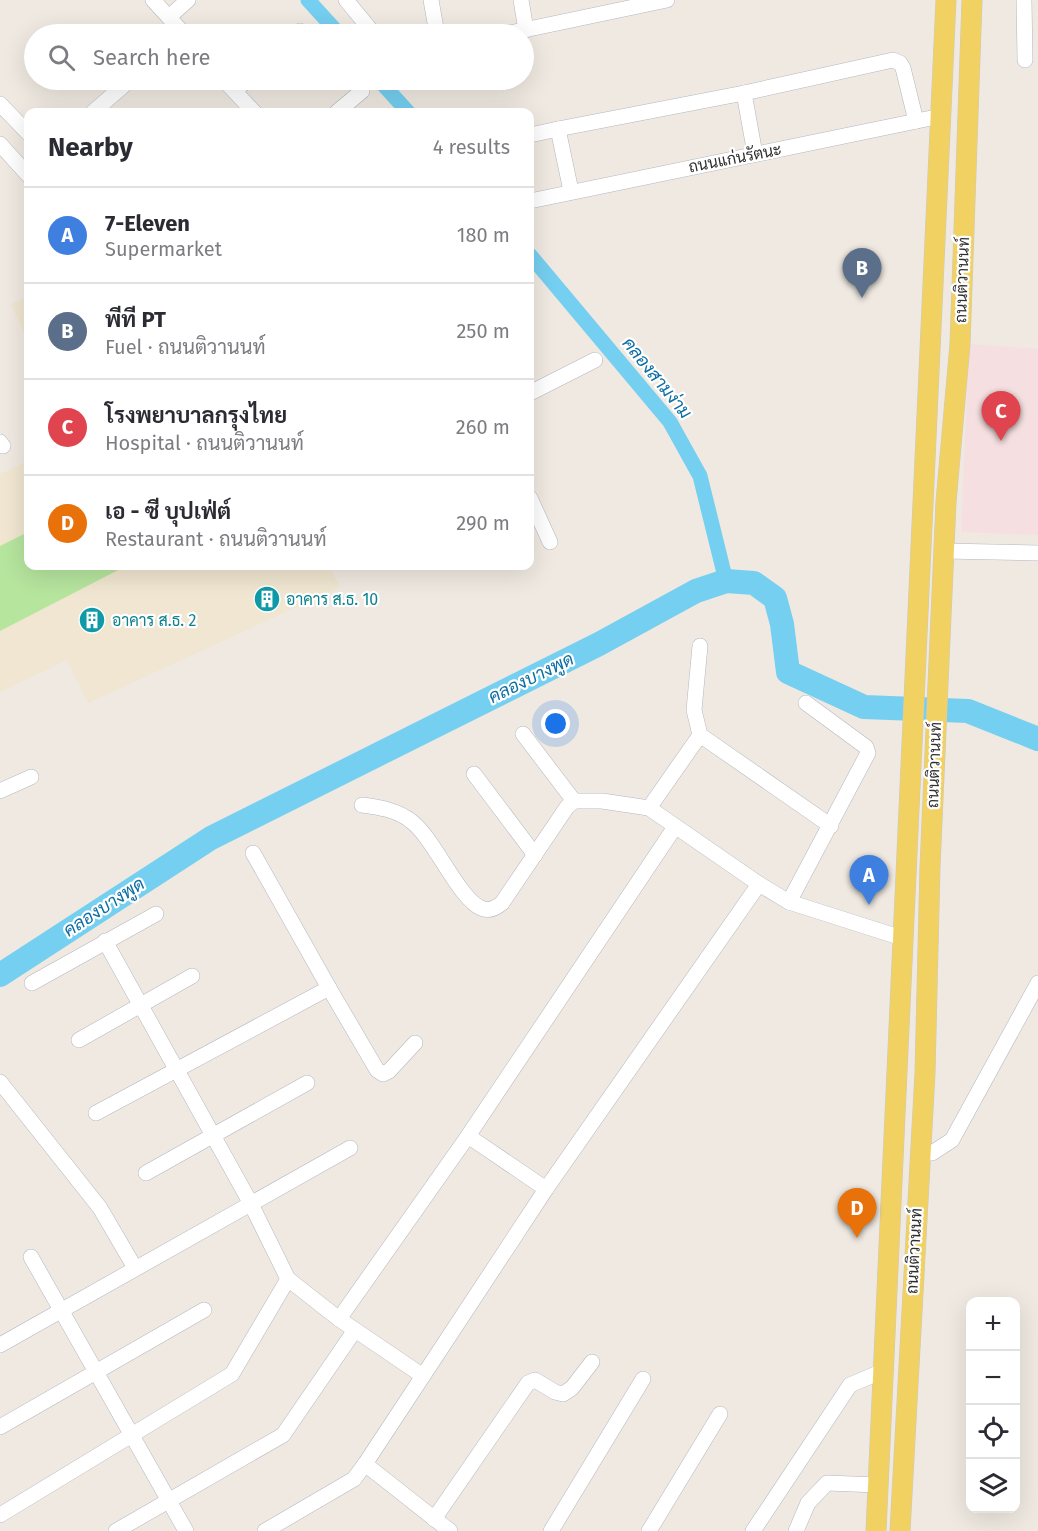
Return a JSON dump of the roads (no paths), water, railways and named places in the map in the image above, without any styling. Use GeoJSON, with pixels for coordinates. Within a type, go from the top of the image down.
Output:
{"type":"FeatureCollection","features":[{"type":"Feature","properties":{"kind":"main road","name":"ถนนติวานนท์"},"geometry":{"type":"LineString","coordinates":[[876,1531],[946,0]]}},
{"type":"Feature","properties":{"kind":"main road","name":"ถนนติวานนท์"},"geometry":{"type":"LineString","coordinates":[[900,1531],[925,1073],[936,729],[949,465],[960,344],[972,0]]}},
{"type":"Feature","properties":{"kind":"street"},"geometry":{"type":"LineString","coordinates":[[153,0],[175,24]]}},
{"type":"Feature","properties":{"kind":"street"},"geometry":{"type":"LineString","coordinates":[[169,17],[188,0]]}},
{"type":"Feature","properties":{"kind":"street"},"geometry":{"type":"LineString","coordinates":[[346,0],[366,24]]}},
{"type":"Feature","properties":{"kind":"street"},"geometry":{"type":"LineString","coordinates":[[431,0],[435,24]]}},
{"type":"Feature","properties":{"kind":"street"},"geometry":{"type":"LineString","coordinates":[[521,0],[525,24]]}},
{"type":"Feature","properties":{"kind":"street"},"geometry":{"type":"LineString","coordinates":[[534,28],[627,4],[667,0]]}},
{"type":"Feature","properties":{"kind":"street"},"geometry":{"type":"LineString","coordinates":[[1024,0],[1025,60]]}},
{"type":"Feature","properties":{"kind":"street"},"geometry":{"type":"LineString","coordinates":[[534,134],[744,93],[893,60],[900,63],[903,68],[916,121]]}},
{"type":"Feature","properties":{"kind":"street"},"geometry":{"type":"LineString","coordinates":[[98,108],[118,90]]}},
{"type":"Feature","properties":{"kind":"street"},"geometry":{"type":"LineString","coordinates":[[234,90],[250,108]]}},
{"type":"Feature","properties":{"kind":"street"},"geometry":{"type":"LineString","coordinates":[[342,108],[362,90]]}},
{"type":"Feature","properties":{"kind":"street"},"geometry":{"type":"LineString","coordinates":[[744,93],[755,154]]}},
{"type":"Feature","properties":{"kind":"street"},"geometry":{"type":"LineString","coordinates":[[0,104],[24,129]]}},
{"type":"Feature","properties":{"kind":"street","name":"ถนนแก่นรัตนะ"},"geometry":{"type":"LineString","coordinates":[[534,200],[941,116]]}},
{"type":"Feature","properties":{"kind":"street"},"geometry":{"type":"LineString","coordinates":[[558,129],[571,191]]}},
{"type":"Feature","properties":{"kind":"street"},"geometry":{"type":"LineString","coordinates":[[0,144],[24,171]]}},
{"type":"Feature","properties":{"kind":"street"},"geometry":{"type":"LineString","coordinates":[[534,391],[596,360]]}},
{"type":"Feature","properties":{"kind":"street"},"geometry":{"type":"LineString","coordinates":[[534,507],[550,542]]}},
{"type":"Feature","properties":{"kind":"street"},"geometry":{"type":"LineString","coordinates":[[945,551],[1038,553]]}},
{"type":"Feature","properties":{"kind":"street"},"geometry":{"type":"LineString","coordinates":[[700,646],[694,710],[700,735],[831,826]]}},
{"type":"Feature","properties":{"kind":"street"},"geometry":{"type":"LineString","coordinates":[[789,902],[868,753],[866,747],[806,703]]}},
{"type":"Feature","properties":{"kind":"street"},"geometry":{"type":"LineString","coordinates":[[523,734],[574,801]]}},
{"type":"Feature","properties":{"kind":"street"},"geometry":{"type":"LineString","coordinates":[[649,808],[700,735]]}},
{"type":"Feature","properties":{"kind":"street"},"geometry":{"type":"LineString","coordinates":[[474,774],[535,855]]}},
{"type":"Feature","properties":{"kind":"street"},"geometry":{"type":"LineString","coordinates":[[0,791],[32,777]]}},
{"type":"Feature","properties":{"kind":"street"},"geometry":{"type":"LineString","coordinates":[[574,801],[602,801],[649,808],[759,885],[789,902],[902,938]]}},
{"type":"Feature","properties":{"kind":"street"},"geometry":{"type":"LineString","coordinates":[[363,805],[380,807],[411,820],[422,831],[459,886],[479,908],[487,910],[502,903],[574,801]]}},
{"type":"Feature","properties":{"kind":"street"},"geometry":{"type":"LineString","coordinates":[[339,1319],[468,1136],[675,827]]}},
{"type":"Feature","properties":{"kind":"street"},"geometry":{"type":"LineString","coordinates":[[253,853],[377,1070],[383,1074],[389,1071],[415,1043]]}},
{"type":"Feature","properties":{"kind":"street"},"geometry":{"type":"LineString","coordinates":[[265,1531],[354,1479],[546,1189],[759,885]]}},
{"type":"Feature","properties":{"kind":"street"},"geometry":{"type":"LineString","coordinates":[[32,983],[156,914]]}},
{"type":"Feature","properties":{"kind":"street"},"geometry":{"type":"LineString","coordinates":[[105,941],[250,1202],[288,1279],[339,1319],[423,1376]]}},
{"type":"Feature","properties":{"kind":"street"},"geometry":{"type":"LineString","coordinates":[[79,1040],[192,976]]}},
{"type":"Feature","properties":{"kind":"street"},"geometry":{"type":"LineString","coordinates":[[919,1153],[932,1153],[952,1140],[1038,983]]}},
{"type":"Feature","properties":{"kind":"street"},"geometry":{"type":"LineString","coordinates":[[96,1113],[329,988]]}},
{"type":"Feature","properties":{"kind":"street"},"geometry":{"type":"LineString","coordinates":[[0,1082],[100,1209],[135,1268]]}},
{"type":"Feature","properties":{"kind":"street"},"geometry":{"type":"LineString","coordinates":[[146,1173],[307,1083]]}},
{"type":"Feature","properties":{"kind":"street"},"geometry":{"type":"LineString","coordinates":[[468,1136],[546,1189]]}},
{"type":"Feature","properties":{"kind":"street"},"geometry":{"type":"LineString","coordinates":[[0,1345],[250,1202],[350,1148]]}},
{"type":"Feature","properties":{"kind":"street"},"geometry":{"type":"LineString","coordinates":[[31,1257],[186,1531]]}},
{"type":"Feature","properties":{"kind":"street"},"geometry":{"type":"LineString","coordinates":[[0,1515],[232,1374],[288,1279]]}},
{"type":"Feature","properties":{"kind":"street"},"geometry":{"type":"LineString","coordinates":[[0,1427],[204,1310]]}},
{"type":"Feature","properties":{"kind":"street"},"geometry":{"type":"LineString","coordinates":[[116,1531],[283,1435],[355,1330]]}},
{"type":"Feature","properties":{"kind":"street"},"geometry":{"type":"LineString","coordinates":[[434,1519],[528,1383],[535,1380],[563,1394],[572,1388],[592,1362]]}},
{"type":"Feature","properties":{"kind":"street"},"geometry":{"type":"LineString","coordinates":[[753,1531],[850,1385],[883,1371]]}},
{"type":"Feature","properties":{"kind":"street"},"geometry":{"type":"LineString","coordinates":[[551,1531],[643,1379]]}},
{"type":"Feature","properties":{"kind":"street"},"geometry":{"type":"LineString","coordinates":[[649,1531],[720,1414]]}},
{"type":"Feature","properties":{"kind":"street"},"geometry":{"type":"LineString","coordinates":[[365,1464],[448,1531]]}},
{"type":"Feature","properties":{"kind":"street"},"geometry":{"type":"LineString","coordinates":[[796,1531],[808,1503],[827,1483],[878,1485]]}},
{"type":"Feature","properties":{"kind":"waterway","name":"คลองสามง่าม"},"geometry":{"type":"LineString","coordinates":[[308,0],[330,24]]}},
{"type":"Feature","properties":{"kind":"waterway","name":"คลองสามง่าม"},"geometry":{"type":"LineString","coordinates":[[388,90],[404,108]]}},
{"type":"Feature","properties":{"kind":"waterway","name":"คลองสามง่าม"},"geometry":{"type":"LineString","coordinates":[[534,260],[670,422],[700,476],[726,581]]}},
{"type":"Feature","properties":{"kind":"waterway","name":"คลองบางพูด"},"geometry":{"type":"LineString","coordinates":[[0,975],[211,838],[599,644],[696,591],[726,581],[754,583],[775,598],[782,624],[788,672],[864,707],[968,711],[1038,739]]}},
{"type":"Feature","properties":{"kind":"place","name":"พีที PT"},"geometry":{"type":"Point","coordinates":[862,298]}},
{"type":"Feature","properties":{"kind":"place","name":"โรงพยาบาลกรุงไทย"},"geometry":{"type":"Point","coordinates":[1001,441]}},
{"type":"Feature","properties":{"kind":"place","name":"อาคาร ส.ธ. 10"},"geometry":{"type":"Point","coordinates":[267,599]}},
{"type":"Feature","properties":{"kind":"place","name":"อาคาร ส.ธ. 2"},"geometry":{"type":"Point","coordinates":[92,620]}},
{"type":"Feature","properties":{"kind":"place","name":"7-Eleven"},"geometry":{"type":"Point","coordinates":[869,905]}},
{"type":"Feature","properties":{"kind":"place","name":"เอ - ซี บุปเฟ่ต์"},"geometry":{"type":"Point","coordinates":[857,1238]}}]}
